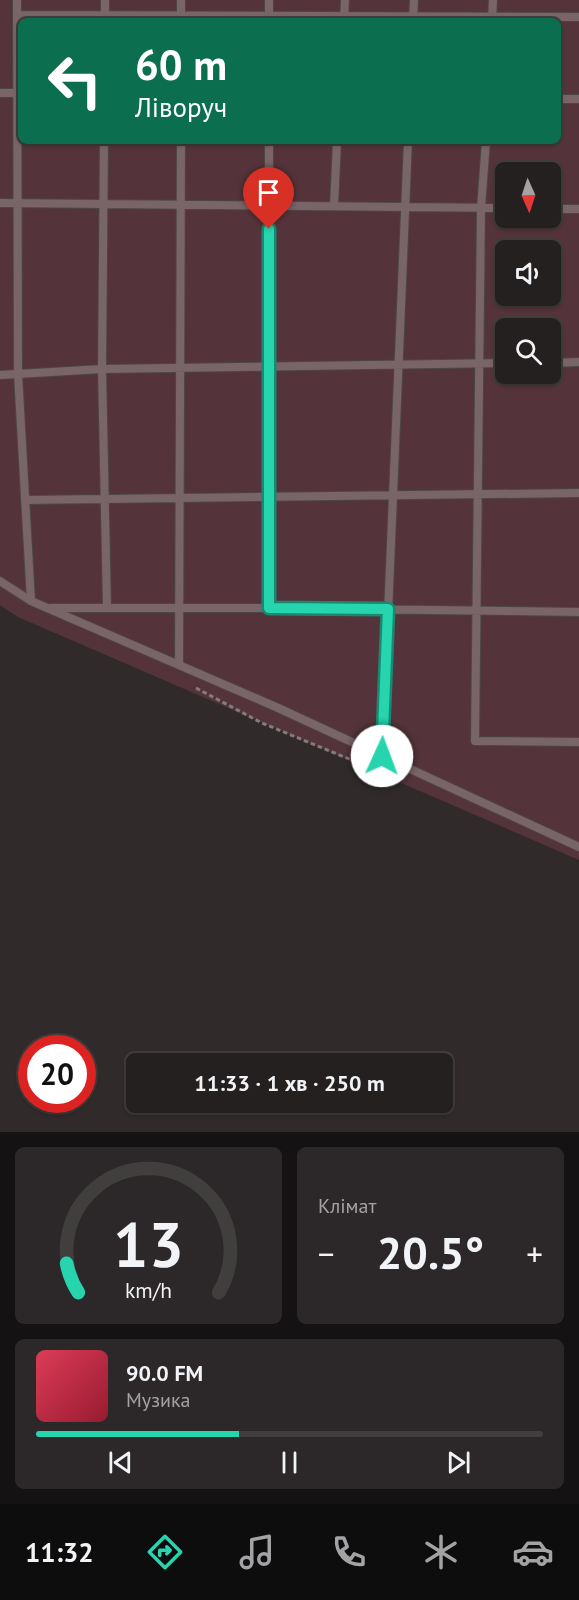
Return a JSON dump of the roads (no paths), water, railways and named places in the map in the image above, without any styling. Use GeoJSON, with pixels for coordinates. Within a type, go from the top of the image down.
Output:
{"type":"FeatureCollection","features":[{"type":"Feature","properties":{"kind":"lane"},"geometry":{"type":"LineString","coordinates":[[17,0],[18,54]]}},
{"type":"Feature","properties":{"kind":"lane"},"geometry":{"type":"LineString","coordinates":[[105,0],[105,18]]}},
{"type":"Feature","properties":{"kind":"lane"},"geometry":{"type":"LineString","coordinates":[[17,15],[181,18],[181,0]]}},
{"type":"Feature","properties":{"kind":"lane"},"geometry":{"type":"LineString","coordinates":[[269,0],[269,18]]}},
{"type":"Feature","properties":{"kind":"lane"},"geometry":{"type":"LineString","coordinates":[[344,18],[345,0]]}},
{"type":"Feature","properties":{"kind":"lane"},"geometry":{"type":"LineString","coordinates":[[413,18],[414,0]]}},
{"type":"Feature","properties":{"kind":"lane"},"geometry":{"type":"LineString","coordinates":[[492,18],[493,0]]}},
{"type":"Feature","properties":{"kind":"lane"},"geometry":{"type":"LineString","coordinates":[[536,18],[579,17]]}},
{"type":"Feature","properties":{"kind":"lane"},"geometry":{"type":"LineString","coordinates":[[0,93],[18,93]]}},
{"type":"Feature","properties":{"kind":"lane"},"geometry":{"type":"LineString","coordinates":[[561,99],[579,99]]}},
{"type":"Feature","properties":{"kind":"lane"},"geometry":{"type":"LineString","coordinates":[[19,144],[18,374],[31,601]]}},
{"type":"Feature","properties":{"kind":"lane"},"geometry":{"type":"LineString","coordinates":[[104,144],[102,369],[107,608]]}},
{"type":"Feature","properties":{"kind":"lane"},"geometry":{"type":"LineString","coordinates":[[179,665],[181,144]]}},
{"type":"Feature","properties":{"kind":"lane"},"geometry":{"type":"LineString","coordinates":[[269,144],[269,608]]}},
{"type":"Feature","properties":{"kind":"lane"},"geometry":{"type":"LineString","coordinates":[[334,206],[337,144]]}},
{"type":"Feature","properties":{"kind":"lane"},"geometry":{"type":"LineString","coordinates":[[382,756],[408,144]]}},
{"type":"Feature","properties":{"kind":"lane"},"geometry":{"type":"LineString","coordinates":[[486,144],[481,208],[475,741],[579,742]]}},
{"type":"Feature","properties":{"kind":"lane"},"geometry":{"type":"LineString","coordinates":[[0,203],[495,208]]}},
{"type":"Feature","properties":{"kind":"lane"},"geometry":{"type":"LineString","coordinates":[[561,208],[579,209]]}},
{"type":"Feature","properties":{"kind":"lane"},"geometry":{"type":"LineString","coordinates":[[561,363],[579,362]]}},
{"type":"Feature","properties":{"kind":"lane"},"geometry":{"type":"LineString","coordinates":[[0,375],[102,369],[495,363]]}},
{"type":"Feature","properties":{"kind":"lane"},"geometry":{"type":"LineString","coordinates":[[25,500],[579,493]]}},
{"type":"Feature","properties":{"kind":"lane"},"geometry":{"type":"LineString","coordinates":[[0,581],[45,608],[179,665],[579,847]]}},
{"type":"Feature","properties":{"kind":"lane"},"geometry":{"type":"LineString","coordinates":[[45,608],[579,612]]}}]}
